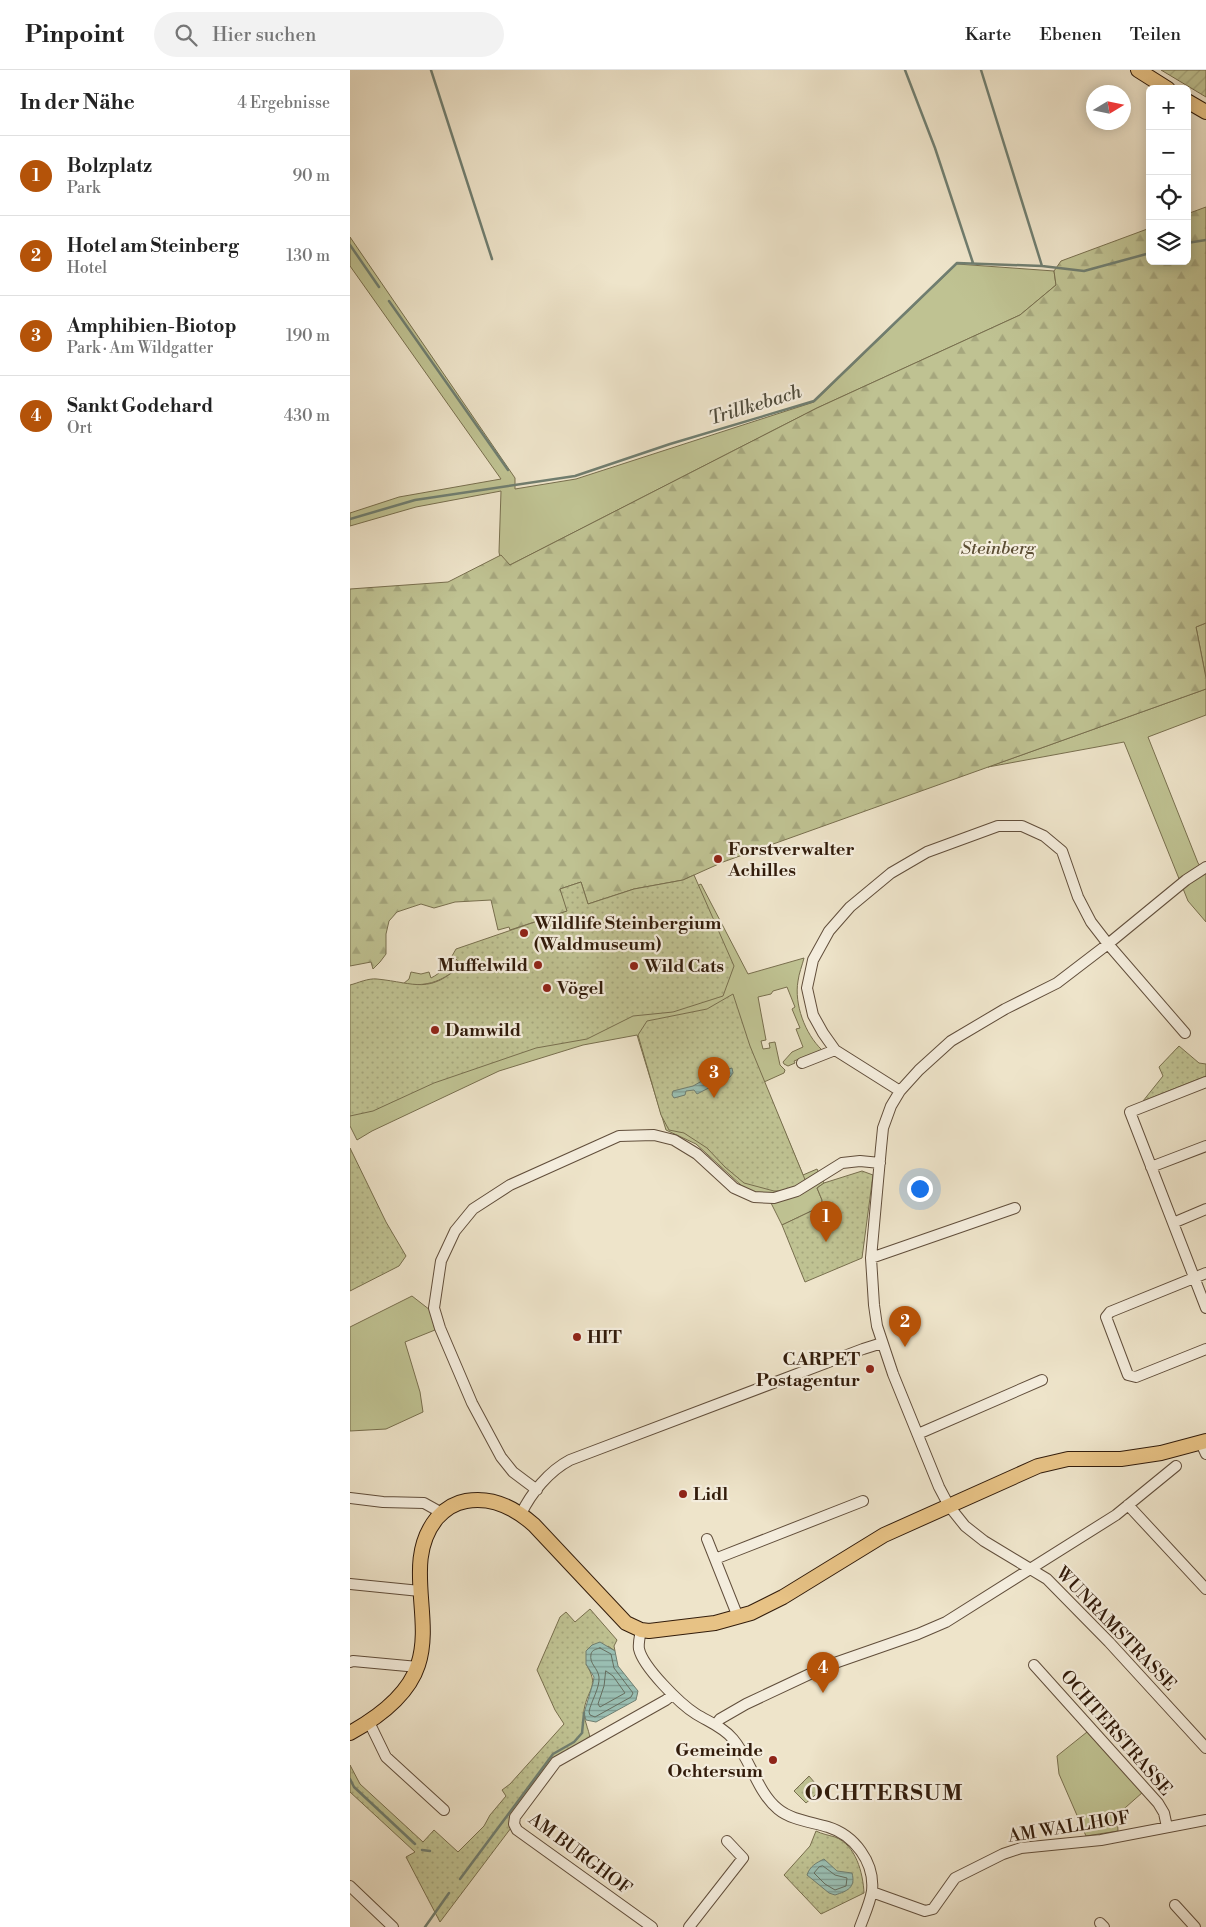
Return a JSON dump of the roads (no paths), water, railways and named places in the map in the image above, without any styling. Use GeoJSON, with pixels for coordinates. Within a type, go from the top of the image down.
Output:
{"type":"FeatureCollection","features":[{"type":"Feature","properties":{"kind":"main road"},"geometry":{"type":"LineString","coordinates":[[1138,70],[1162,85]]}},
{"type":"Feature","properties":{"kind":"main road"},"geometry":{"type":"LineString","coordinates":[[1191,103],[1206,112]]}},
{"type":"Feature","properties":{"kind":"main road"},"geometry":{"type":"LineString","coordinates":[[350,1733],[389,1708],[398,1698],[418,1667],[422,1639],[420,1558],[424,1541],[433,1524],[442,1513],[458,1503],[478,1500],[499,1502],[521,1514],[614,1612],[626,1623],[641,1630],[715,1623],[764,1607],[884,1535],[1030,1469],[1048,1463],[1068,1459],[1121,1459],[1204,1446]]}},
{"type":"Feature","properties":{"kind":"main road"},"geometry":{"type":"LineString","coordinates":[[350,1726],[360,1721],[368,1720]]}},
{"type":"Feature","properties":{"kind":"street"},"geometry":{"type":"LineString","coordinates":[[900,1092],[835,1050],[813,1015],[807,988],[813,960],[829,931],[850,907],[891,873],[927,852],[998,826],[1022,826],[1044,836],[1062,851],[1078,898],[1092,922],[1108,944],[1185,1033]]}},
{"type":"Feature","properties":{"kind":"street","name":"WUNRAMSTRASSE"},"geometry":{"type":"LineString","coordinates":[[1206,867],[1186,880],[1057,983],[1005,1009],[951,1041],[919,1070],[900,1092],[883,1128],[871,1258],[874,1305],[882,1343],[939,1487],[949,1506],[965,1526],[984,1541],[1032,1568],[1047,1579],[1109,1642],[1206,1748]]}},
{"type":"Feature","properties":{"kind":"street"},"geometry":{"type":"LineString","coordinates":[[802,1063],[835,1050]]}},
{"type":"Feature","properties":{"kind":"street"},"geometry":{"type":"LineString","coordinates":[[1206,1082],[1130,1112],[1206,1308]]}},
{"type":"Feature","properties":{"kind":"street"},"geometry":{"type":"LineString","coordinates":[[537,1490],[513,1472],[501,1458],[472,1402],[440,1328],[434,1308],[441,1261],[455,1231],[473,1209],[510,1185],[618,1136],[654,1135],[674,1140],[697,1154],[734,1188],[754,1197],[774,1198],[797,1192],[842,1163],[860,1161],[880,1163]]}},
{"type":"Feature","properties":{"kind":"street"},"geometry":{"type":"LineString","coordinates":[[1152,1167],[1206,1146]]}},
{"type":"Feature","properties":{"kind":"street"},"geometry":{"type":"LineString","coordinates":[[871,1258],[1015,1208]]}},
{"type":"Feature","properties":{"kind":"street"},"geometry":{"type":"LineString","coordinates":[[1173,1222],[1206,1209]]}},
{"type":"Feature","properties":{"kind":"street"},"geometry":{"type":"LineString","coordinates":[[1206,1274],[1110,1312],[1106,1317],[1128,1375],[1136,1377],[1206,1349]]}},
{"type":"Feature","properties":{"kind":"street"},"geometry":{"type":"LineString","coordinates":[[521,1514],[537,1490],[557,1468],[570,1460],[863,1348],[882,1343]]}},
{"type":"Feature","properties":{"kind":"street"},"geometry":{"type":"LineString","coordinates":[[918,1434],[1042,1380]]}},
{"type":"Feature","properties":{"kind":"street"},"geometry":{"type":"LineString","coordinates":[[716,1724],[720,1719],[746,1704],[829,1665],[918,1634],[946,1622],[1128,1505],[1173,1469],[1163,1462]]}},
{"type":"Feature","properties":{"kind":"street"},"geometry":{"type":"LineString","coordinates":[[350,1498],[383,1502],[424,1503],[442,1513]]}},
{"type":"Feature","properties":{"kind":"street"},"geometry":{"type":"LineString","coordinates":[[715,1559],[863,1501]]}},
{"type":"Feature","properties":{"kind":"street"},"geometry":{"type":"LineString","coordinates":[[1128,1505],[1206,1589]]}},
{"type":"Feature","properties":{"kind":"street"},"geometry":{"type":"LineString","coordinates":[[707,1539],[738,1617]]}},
{"type":"Feature","properties":{"kind":"street"},"geometry":{"type":"LineString","coordinates":[[350,1584],[420,1591]]}},
{"type":"Feature","properties":{"kind":"street"},"geometry":{"type":"LineString","coordinates":[[641,1630],[638,1647],[641,1654],[672,1695],[696,1714],[716,1724],[733,1739],[768,1798],[779,1810],[786,1815],[831,1828],[843,1834],[859,1847],[865,1856],[872,1880],[872,1892],[860,1927]]}},
{"type":"Feature","properties":{"kind":"street"},"geometry":{"type":"LineString","coordinates":[[350,1662],[418,1667]]}},
{"type":"Feature","properties":{"kind":"street","name":"OCHTERSTRASSE"},"geometry":{"type":"LineString","coordinates":[[1034,1665],[1158,1803],[1164,1813],[1168,1827]]}},
{"type":"Feature","properties":{"kind":"street","name":"AM BURGHOF"},"geometry":{"type":"LineString","coordinates":[[652,1927],[517,1830],[514,1824],[515,1817],[556,1762],[672,1695]]}},
{"type":"Feature","properties":{"kind":"street"},"geometry":{"type":"LineString","coordinates":[[368,1720],[386,1757],[444,1810]]}},
{"type":"Feature","properties":{"kind":"street","name":"AM WALLHOF"},"geometry":{"type":"LineString","coordinates":[[872,1892],[925,1911],[933,1909],[955,1878],[1003,1854],[1021,1848],[1101,1840],[1206,1820]]}},
{"type":"Feature","properties":{"kind":"street"},"geometry":{"type":"LineString","coordinates":[[689,1927],[743,1858],[727,1841]]}},
{"type":"Feature","properties":{"kind":"street"},"geometry":{"type":"LineString","coordinates":[[350,1886],[393,1927]]}},
{"type":"Feature","properties":{"kind":"street"},"geometry":{"type":"LineString","coordinates":[[1175,1905],[1195,1927]]}},
{"type":"Feature","properties":{"kind":"water"},"geometry":{"type":"Polygon","coordinates":[[[732,1068],[733,1073],[730,1077],[697,1094],[694,1090],[686,1091],[685,1095],[674,1098],[672,1095],[673,1091],[693,1086],[718,1072],[732,1068]]]}},
{"type":"Feature","properties":{"kind":"water"},"geometry":{"type":"Polygon","coordinates":[[[600,1642],[615,1651],[618,1666],[638,1691],[636,1700],[596,1722],[586,1720],[584,1713],[594,1677],[586,1664],[586,1651],[592,1645],[600,1642]]]}},
{"type":"Feature","properties":{"kind":"water"},"geometry":{"type":"Polygon","coordinates":[[[824,1859],[837,1871],[852,1873],[853,1882],[850,1888],[835,1895],[829,1893],[807,1875],[816,1863],[824,1859]]]}},
{"type":"Feature","properties":{"kind":"waterway"},"geometry":{"type":"LineString","coordinates":[[431,70],[492,259]]}},
{"type":"Feature","properties":{"kind":"waterway"},"geometry":{"type":"LineString","coordinates":[[905,70],[935,148],[973,263]]}},
{"type":"Feature","properties":{"kind":"waterway"},"geometry":{"type":"LineString","coordinates":[[981,70],[1042,266]]}},
{"type":"Feature","properties":{"kind":"waterway","name":"Trillkebach"},"geometry":{"type":"LineString","coordinates":[[1191,242],[1206,240]]}},
{"type":"Feature","properties":{"kind":"waterway"},"geometry":{"type":"LineString","coordinates":[[350,245],[379,287]]}},
{"type":"Feature","properties":{"kind":"waterway","name":"Trillkebach"},"geometry":{"type":"LineString","coordinates":[[350,519],[415,500],[575,476],[670,444],[814,401],[957,263],[1042,266],[1084,271],[1146,254]]}},
{"type":"Feature","properties":{"kind":"waterway"},"geometry":{"type":"LineString","coordinates":[[389,301],[508,470]]}},
{"type":"Feature","properties":{"kind":"waterway"},"geometry":{"type":"LineString","coordinates":[[460,1879],[553,1754],[574,1742],[582,1733],[584,1713]]}},
{"type":"Feature","properties":{"kind":"waterway"},"geometry":{"type":"LineString","coordinates":[[350,1779],[354,1787],[415,1844]]}},
{"type":"Feature","properties":{"kind":"waterway"},"geometry":{"type":"LineString","coordinates":[[422,1850],[430,1851]]}},
{"type":"Feature","properties":{"kind":"waterway"},"geometry":{"type":"LineString","coordinates":[[425,1927],[449,1893]]}},
{"type":"Feature","properties":{"kind":"place","name":"Forstverwalter Achilles"},"geometry":{"type":"Point","coordinates":[718,859]}},
{"type":"Feature","properties":{"kind":"place","name":"Wildlife Steinbergium (Waldmuseum)"},"geometry":{"type":"Point","coordinates":[524,933]}},
{"type":"Feature","properties":{"kind":"place","name":"Muffelwild"},"geometry":{"type":"Point","coordinates":[538,965]}},
{"type":"Feature","properties":{"kind":"place","name":"Wild Cats"},"geometry":{"type":"Point","coordinates":[634,966]}},
{"type":"Feature","properties":{"kind":"place","name":"Vögel"},"geometry":{"type":"Point","coordinates":[547,988]}},
{"type":"Feature","properties":{"kind":"place","name":"Damwild"},"geometry":{"type":"Point","coordinates":[435,1030]}},
{"type":"Feature","properties":{"kind":"place","name":"Amphibien-Biotop"},"geometry":{"type":"Point","coordinates":[714,1098]}},
{"type":"Feature","properties":{"kind":"place","name":"Bolzplatz"},"geometry":{"type":"Point","coordinates":[826,1242]}},
{"type":"Feature","properties":{"kind":"place","name":"HIT"},"geometry":{"type":"Point","coordinates":[577,1337]}},
{"type":"Feature","properties":{"kind":"place","name":"Hotel am Steinberg"},"geometry":{"type":"Point","coordinates":[905,1347]}},
{"type":"Feature","properties":{"kind":"place","name":"CARPET Postagentur"},"geometry":{"type":"Point","coordinates":[870,1369]}},
{"type":"Feature","properties":{"kind":"place","name":"Lidl"},"geometry":{"type":"Point","coordinates":[683,1494]}},
{"type":"Feature","properties":{"kind":"place","name":"Sankt Godehard"},"geometry":{"type":"Point","coordinates":[823,1693]}},
{"type":"Feature","properties":{"kind":"place","name":"Gemeinde Ochtersum"},"geometry":{"type":"Point","coordinates":[773,1760]}},
{"type":"Feature","properties":{"kind":"district","name":"OCHTERSUM"},"geometry":{"type":"Point","coordinates":[884,1793]}},
{"type":"Feature","properties":{"kind":"park label","name":"Steinberg"},"geometry":{"type":"Point","coordinates":[998,548]}}]}
